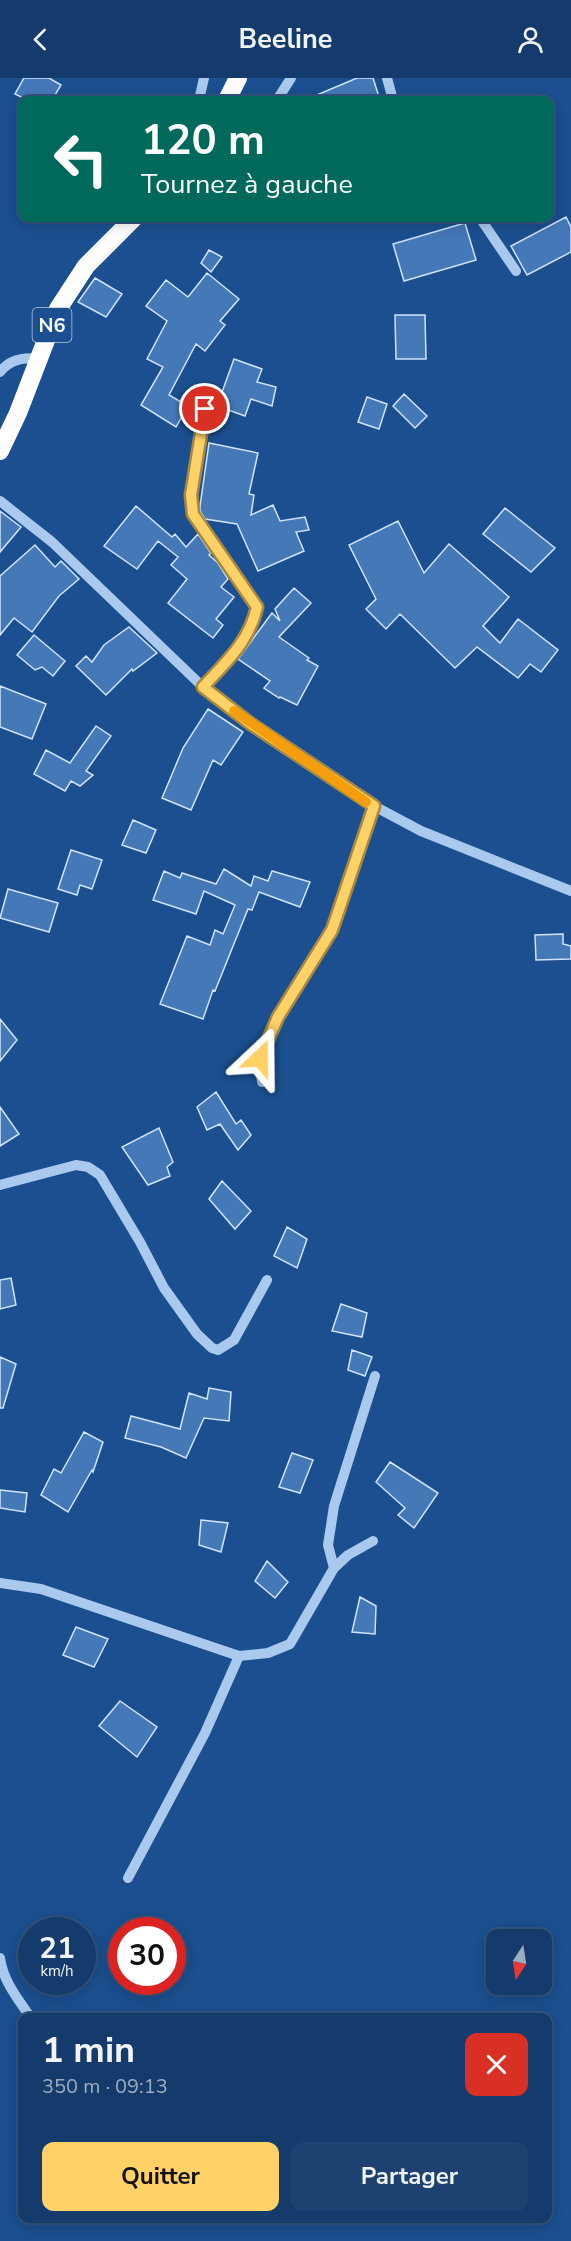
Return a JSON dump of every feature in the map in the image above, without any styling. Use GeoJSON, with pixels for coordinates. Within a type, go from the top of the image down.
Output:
{"type":"FeatureCollection","features":[{"type":"Feature","properties":{"kind":"highway"},"geometry":{"type":"LineString","coordinates":[[229,96],[238,78]]}},
{"type":"Feature","properties":{"kind":"highway","name":"N6"},"geometry":{"type":"LineString","coordinates":[[0,451],[18,413],[58,309],[86,266],[130,222]]}},
{"type":"Feature","properties":{"kind":"street"},"geometry":{"type":"LineString","coordinates":[[201,96],[204,78]]}},
{"type":"Feature","properties":{"kind":"street"},"geometry":{"type":"LineString","coordinates":[[280,96],[291,78]]}},
{"type":"Feature","properties":{"kind":"street"},"geometry":{"type":"LineString","coordinates":[[387,78],[392,96]]}},
{"type":"Feature","properties":{"kind":"street"},"geometry":{"type":"LineString","coordinates":[[483,222],[516,271]]}},
{"type":"Feature","properties":{"kind":"street"},"geometry":{"type":"LineString","coordinates":[[0,372],[5,365],[15,360],[38,358]]}},
{"type":"Feature","properties":{"kind":"street"},"geometry":{"type":"LineString","coordinates":[[203,687],[244,641],[253,625],[257,607],[193,514],[191,495],[205,409]]}},
{"type":"Feature","properties":{"kind":"street"},"geometry":{"type":"LineString","coordinates":[[0,501],[52,542],[203,687],[251,724],[374,806],[421,831],[571,891]]}},
{"type":"Feature","properties":{"kind":"street"},"geometry":{"type":"LineString","coordinates":[[262,1082],[261,1051],[278,1017],[332,930],[374,806]]}},
{"type":"Feature","properties":{"kind":"street"},"geometry":{"type":"LineString","coordinates":[[0,1185],[76,1165],[88,1167],[100,1176],[164,1287],[197,1334],[212,1348],[218,1350],[234,1340],[267,1280]]}},
{"type":"Feature","properties":{"kind":"street"},"geometry":{"type":"LineString","coordinates":[[334,1568],[328,1545],[334,1506],[375,1376]]}},
{"type":"Feature","properties":{"kind":"street"},"geometry":{"type":"LineString","coordinates":[[0,1583],[51,1593],[239,1656],[268,1653],[290,1644],[334,1568],[348,1555],[373,1541]]}},
{"type":"Feature","properties":{"kind":"street"},"geometry":{"type":"LineString","coordinates":[[128,1878],[205,1733],[239,1656]]}},
{"type":"Feature","properties":{"kind":"street"},"geometry":{"type":"LineString","coordinates":[[0,1958],[2,1970],[12,1991],[27,2013]]}},
{"type":"Feature","properties":{"kind":"building"},"geometry":{"type":"Polygon","coordinates":[[[24,78],[49,78],[61,85],[54,96],[15,94],[24,78]]]}},
{"type":"Feature","properties":{"kind":"building"},"geometry":{"type":"Polygon","coordinates":[[[357,78],[373,78],[379,96],[314,96],[357,78]]]}},
{"type":"Feature","properties":{"kind":"building"},"geometry":{"type":"Polygon","coordinates":[[[566,217],[571,227],[571,252],[527,275],[511,246],[566,217]]]}},
{"type":"Feature","properties":{"kind":"building"},"geometry":{"type":"Polygon","coordinates":[[[465,223],[476,260],[404,281],[393,244],[465,223]]]}},
{"type":"Feature","properties":{"kind":"building"},"geometry":{"type":"Polygon","coordinates":[[[209,250],[222,257],[211,272],[201,263],[209,250]]]}},
{"type":"Feature","properties":{"kind":"building"},"geometry":{"type":"Polygon","coordinates":[[[207,273],[239,299],[220,321],[225,325],[205,351],[196,344],[169,395],[188,406],[176,427],[141,405],[163,367],[147,359],[167,321],[146,306],[166,280],[188,297],[207,273]]]}},
{"type":"Feature","properties":{"kind":"building"},"geometry":{"type":"Polygon","coordinates":[[[95,278],[122,294],[106,317],[78,302],[95,278]]]}},
{"type":"Feature","properties":{"kind":"building"},"geometry":{"type":"Polygon","coordinates":[[[395,315],[425,315],[426,359],[396,359],[395,315]]]}},
{"type":"Feature","properties":{"kind":"building"},"geometry":{"type":"Polygon","coordinates":[[[234,359],[262,369],[257,382],[276,387],[272,406],[251,399],[245,416],[217,406],[234,359]]]}},
{"type":"Feature","properties":{"kind":"building"},"geometry":{"type":"Polygon","coordinates":[[[404,394],[427,416],[415,428],[393,406],[404,394]]]}},
{"type":"Feature","properties":{"kind":"building"},"geometry":{"type":"Polygon","coordinates":[[[367,397],[387,404],[379,429],[358,422],[367,397]]]}},
{"type":"Feature","properties":{"kind":"building"},"geometry":{"type":"Polygon","coordinates":[[[209,443],[258,453],[249,494],[254,495],[251,515],[273,505],[280,521],[305,517],[309,530],[296,532],[304,551],[258,571],[237,524],[205,519],[200,506],[209,443]]]}},
{"type":"Feature","properties":{"kind":"building"},"geometry":{"type":"Polygon","coordinates":[[[136,506],[172,537],[175,534],[186,547],[198,534],[211,553],[209,555],[218,563],[228,579],[221,587],[234,597],[216,619],[223,625],[213,638],[168,603],[187,579],[171,565],[178,557],[158,541],[137,569],[104,546],[136,506]]]}},
{"type":"Feature","properties":{"kind":"building"},"geometry":{"type":"Polygon","coordinates":[[[505,508],[555,548],[531,572],[483,534],[505,508]]]}},
{"type":"Feature","properties":{"kind":"building"},"geometry":{"type":"Polygon","coordinates":[[[0,511],[21,527],[0,552],[0,511]]]}},
{"type":"Feature","properties":{"kind":"building"},"geometry":{"type":"Polygon","coordinates":[[[398,521],[424,573],[449,544],[509,597],[483,626],[500,643],[518,619],[558,650],[541,672],[530,664],[518,678],[477,647],[455,668],[400,614],[386,629],[366,609],[376,599],[349,545],[398,521]]]}},
{"type":"Feature","properties":{"kind":"building"},"geometry":{"type":"Polygon","coordinates":[[[35,545],[55,567],[61,561],[79,579],[59,596],[32,632],[14,618],[0,635],[0,576],[35,545]]]}},
{"type":"Feature","properties":{"kind":"building"},"geometry":{"type":"Polygon","coordinates":[[[294,588],[311,603],[279,637],[318,666],[297,705],[279,698],[264,688],[270,681],[238,659],[272,613],[280,621],[275,609],[294,588]]]}},
{"type":"Feature","properties":{"kind":"building"},"geometry":{"type":"Polygon","coordinates":[[[129,627],[157,653],[133,671],[132,669],[106,695],[76,666],[86,656],[92,662],[104,645],[129,627]]]}},
{"type":"Feature","properties":{"kind":"building"},"geometry":{"type":"Polygon","coordinates":[[[34,635],[65,661],[53,676],[42,667],[35,670],[17,655],[34,635]]]}},
{"type":"Feature","properties":{"kind":"building"},"geometry":{"type":"Polygon","coordinates":[[[0,686],[46,704],[32,739],[0,727],[0,686]]]}},
{"type":"Feature","properties":{"kind":"building"},"geometry":{"type":"Polygon","coordinates":[[[208,709],[243,732],[221,765],[213,760],[191,810],[162,798],[183,748],[208,709]]]}},
{"type":"Feature","properties":{"kind":"building"},"geometry":{"type":"Polygon","coordinates":[[[96,726],[111,736],[86,771],[93,775],[80,786],[71,781],[65,791],[34,774],[46,750],[70,763],[96,726]]]}},
{"type":"Feature","properties":{"kind":"building"},"geometry":{"type":"Polygon","coordinates":[[[133,820],[156,830],[146,853],[122,845],[133,820]]]}},
{"type":"Feature","properties":{"kind":"building"},"geometry":{"type":"Polygon","coordinates":[[[71,850],[102,860],[92,889],[80,885],[77,895],[58,889],[71,850]]]}},
{"type":"Feature","properties":{"kind":"building"},"geometry":{"type":"Polygon","coordinates":[[[224,869],[251,886],[254,876],[268,881],[272,871],[310,882],[300,907],[259,892],[252,910],[248,909],[203,1019],[160,1004],[187,936],[210,945],[215,930],[223,934],[235,905],[204,891],[196,914],[153,900],[164,871],[180,878],[182,873],[216,884],[224,869]]]}},
{"type":"Feature","properties":{"kind":"building"},"geometry":{"type":"Polygon","coordinates":[[[8,889],[58,903],[49,932],[0,918],[8,889]]]}},
{"type":"Feature","properties":{"kind":"building"},"geometry":{"type":"Polygon","coordinates":[[[563,934],[563,944],[571,946],[571,959],[536,960],[535,935],[563,934]]]}},
{"type":"Feature","properties":{"kind":"building"},"geometry":{"type":"Polygon","coordinates":[[[0,1019],[17,1040],[0,1061],[0,1019]]]}},
{"type":"Feature","properties":{"kind":"building"},"geometry":{"type":"Polygon","coordinates":[[[216,1092],[236,1124],[241,1120],[251,1135],[238,1150],[220,1124],[207,1130],[197,1107],[216,1092]]]}},
{"type":"Feature","properties":{"kind":"building"},"geometry":{"type":"Polygon","coordinates":[[[0,1107],[19,1134],[0,1146],[0,1107]]]}},
{"type":"Feature","properties":{"kind":"building"},"geometry":{"type":"Polygon","coordinates":[[[159,1128],[173,1162],[167,1167],[170,1176],[148,1185],[122,1147],[159,1128]]]}},
{"type":"Feature","properties":{"kind":"building"},"geometry":{"type":"Polygon","coordinates":[[[222,1181],[251,1211],[235,1229],[209,1199],[222,1181]]]}},
{"type":"Feature","properties":{"kind":"building"},"geometry":{"type":"Polygon","coordinates":[[[287,1227],[307,1239],[297,1268],[274,1256],[287,1227]]]}},
{"type":"Feature","properties":{"kind":"building"},"geometry":{"type":"Polygon","coordinates":[[[11,1278],[16,1305],[0,1309],[0,1280],[11,1278]]]}},
{"type":"Feature","properties":{"kind":"building"},"geometry":{"type":"Polygon","coordinates":[[[341,1304],[367,1313],[362,1337],[332,1331],[341,1304]]]}},
{"type":"Feature","properties":{"kind":"building"},"geometry":{"type":"Polygon","coordinates":[[[352,1350],[372,1357],[365,1376],[348,1370],[352,1350]]]}},
{"type":"Feature","properties":{"kind":"building"},"geometry":{"type":"Polygon","coordinates":[[[0,1357],[16,1364],[3,1408],[0,1408],[0,1357]]]}},
{"type":"Feature","properties":{"kind":"building"},"geometry":{"type":"Polygon","coordinates":[[[209,1388],[231,1392],[229,1421],[204,1418],[186,1458],[161,1447],[125,1438],[131,1416],[180,1429],[189,1393],[207,1399],[209,1388]]]}},
{"type":"Feature","properties":{"kind":"building"},"geometry":{"type":"Polygon","coordinates":[[[84,1432],[103,1442],[93,1472],[92,1470],[68,1512],[41,1495],[54,1469],[61,1473],[84,1432]]]}},
{"type":"Feature","properties":{"kind":"building"},"geometry":{"type":"Polygon","coordinates":[[[292,1453],[313,1460],[300,1493],[279,1487],[292,1453]]]}},
{"type":"Feature","properties":{"kind":"building"},"geometry":{"type":"Polygon","coordinates":[[[390,1462],[438,1493],[414,1528],[398,1515],[405,1508],[376,1482],[390,1462]]]}},
{"type":"Feature","properties":{"kind":"building"},"geometry":{"type":"Polygon","coordinates":[[[0,1490],[27,1493],[25,1512],[0,1508],[0,1490]]]}},
{"type":"Feature","properties":{"kind":"building"},"geometry":{"type":"Polygon","coordinates":[[[201,1520],[228,1523],[221,1552],[199,1545],[201,1520]]]}},
{"type":"Feature","properties":{"kind":"building"},"geometry":{"type":"Polygon","coordinates":[[[267,1561],[288,1582],[275,1598],[255,1581],[267,1561]]]}},
{"type":"Feature","properties":{"kind":"building"},"geometry":{"type":"Polygon","coordinates":[[[360,1597],[376,1606],[375,1634],[352,1632],[360,1597]]]}},
{"type":"Feature","properties":{"kind":"building"},"geometry":{"type":"Polygon","coordinates":[[[76,1627],[108,1639],[94,1667],[63,1655],[76,1627]]]}},
{"type":"Feature","properties":{"kind":"building"},"geometry":{"type":"Polygon","coordinates":[[[120,1701],[157,1727],[137,1757],[99,1726],[120,1701]]]}},
{"type":"Feature","properties":{"kind":"slow traffic"},"geometry":{"type":"LineString","coordinates":[[234,711],[366,802]]}},
{"type":"Feature","properties":{"kind":"route"},"geometry":{"type":"LineString","coordinates":[[205,409],[191,495],[193,514],[257,607],[253,625],[244,641],[203,687],[251,724],[374,806],[332,930],[278,1017],[261,1051],[260,1058]]}}]}
